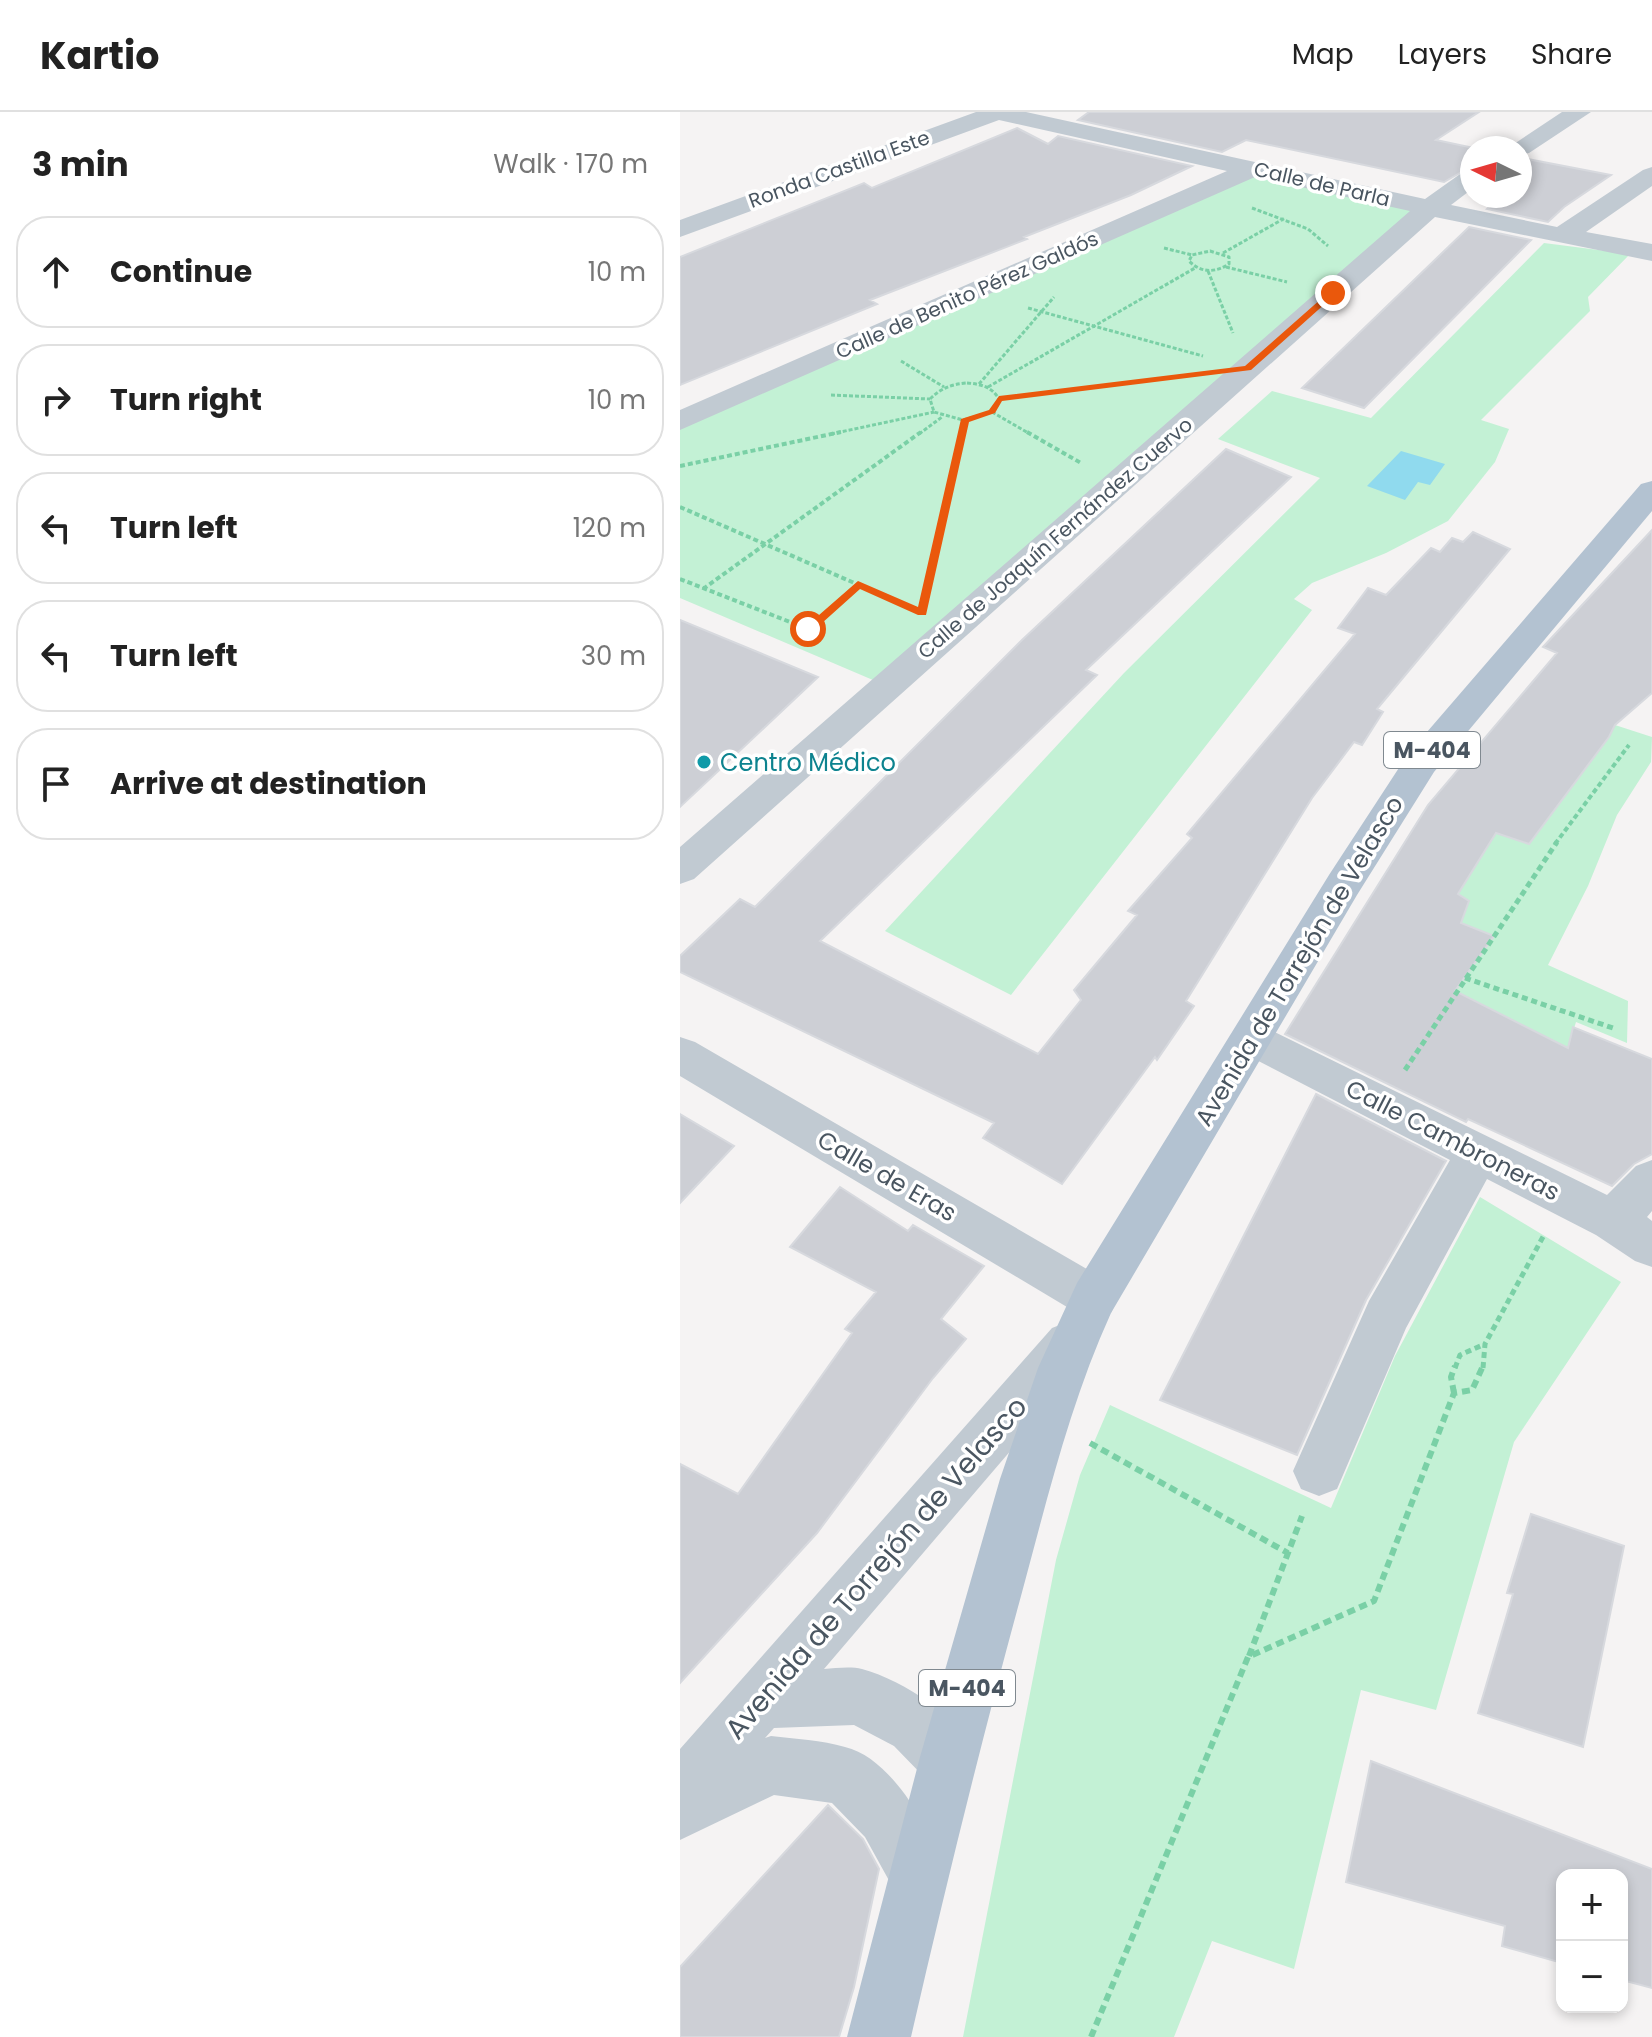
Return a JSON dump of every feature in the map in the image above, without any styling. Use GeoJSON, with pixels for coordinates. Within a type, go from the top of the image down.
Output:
{"type":"FeatureCollection","features":[{"type":"Feature","properties":{"kind":"main road","name":"Avenida de Torrejón de Velasco"},"geometry":{"type":"LineString","coordinates":[[879,2037],[948,1759],[1024,1487],[1083,1320],[1343,885],[1421,763],[1652,491]]}},
{"type":"Feature","properties":{"kind":"street"},"geometry":{"type":"LineString","coordinates":[[680,211],[951,112]]}},
{"type":"Feature","properties":{"kind":"street","name":"Calle de Parla"},"geometry":{"type":"LineString","coordinates":[[993,112],[1430,208],[1652,253]]}},
{"type":"Feature","properties":{"kind":"street","name":"Ronda Castilla Este"},"geometry":{"type":"LineString","coordinates":[[680,229],[1000,112]]}},
{"type":"Feature","properties":{"kind":"street"},"geometry":{"type":"LineString","coordinates":[[1532,141],[1579,112]]}},
{"type":"Feature","properties":{"kind":"street","name":"Calle de Benito Pérez Galdós"},"geometry":{"type":"LineString","coordinates":[[680,421],[1255,168]]}},
{"type":"Feature","properties":{"kind":"street"},"geometry":{"type":"LineString","coordinates":[[1562,236],[1652,175]]}},
{"type":"Feature","properties":{"kind":"street","name":"Calle de Joaquín Fernández Cuervo"},"geometry":{"type":"LineString","coordinates":[[680,869],[1338,288],[1460,186]]}},
{"type":"Feature","properties":{"kind":"street","name":"Calle Cambroneras"},"geometry":{"type":"LineString","coordinates":[[1252,1038],[1565,1196],[1652,1246]]}},
{"type":"Feature","properties":{"kind":"street","name":"Calle de Eras"},"geometry":{"type":"LineString","coordinates":[[680,1054],[1083,1320]]}},
{"type":"Feature","properties":{"kind":"street"},"geometry":{"type":"LineString","coordinates":[[1319,1471],[1386,1317],[1478,1153]]}},
{"type":"Feature","properties":{"kind":"street"},"geometry":{"type":"LineString","coordinates":[[1613,1221],[1652,1180]]}},
{"type":"Feature","properties":{"kind":"street","name":"Avenida de Torrejón de Velasco"},"geometry":{"type":"LineString","coordinates":[[680,1793],[1083,1320]]}},
{"type":"Feature","properties":{"kind":"street"},"geometry":{"type":"LineString","coordinates":[[761,1700],[859,1696],[914,1726],[948,1759]]}},
{"type":"Feature","properties":{"kind":"street"},"geometry":{"type":"LineString","coordinates":[[680,1810],[771,1765],[846,1776],[886,1816],[918,1874]]}},
{"type":"Feature","properties":{"kind":"path"},"geometry":{"type":"LineString","coordinates":[[1171,205],[1215,204],[1256,209],[1285,218],[1308,229],[1332,250],[1338,288],[1226,267],[1208,271],[1195,268],[1189,261],[1197,253],[1223,253],[1285,218]]}},
{"type":"Feature","properties":{"kind":"path"},"geometry":{"type":"LineString","coordinates":[[979,384],[1109,232]]}},
{"type":"Feature","properties":{"kind":"path"},"geometry":{"type":"LineString","coordinates":[[1223,253],[1230,261],[1226,267]]}},
{"type":"Feature","properties":{"kind":"path"},"geometry":{"type":"LineString","coordinates":[[988,387],[1195,268]]}},
{"type":"Feature","properties":{"kind":"path"},"geometry":{"type":"LineString","coordinates":[[1208,271],[1248,368]]}},
{"type":"Feature","properties":{"kind":"path"},"geometry":{"type":"LineString","coordinates":[[973,292],[1248,368]]}},
{"type":"Feature","properties":{"kind":"path"},"geometry":{"type":"LineString","coordinates":[[999,399],[1248,368]]}},
{"type":"Feature","properties":{"kind":"path"},"geometry":{"type":"LineString","coordinates":[[750,391],[930,399],[945,387],[979,384],[988,387],[999,399]]}},
{"type":"Feature","properties":{"kind":"path"},"geometry":{"type":"LineString","coordinates":[[930,399],[934,412],[942,417],[965,421],[992,412],[999,399]]}},
{"type":"Feature","properties":{"kind":"path"},"geometry":{"type":"LineString","coordinates":[[680,466],[934,412]]}},
{"type":"Feature","properties":{"kind":"path"},"geometry":{"type":"LineString","coordinates":[[992,412],[1116,484]]}},
{"type":"Feature","properties":{"kind":"path"},"geometry":{"type":"LineString","coordinates":[[703,589],[942,417]]}},
{"type":"Feature","properties":{"kind":"path"},"geometry":{"type":"LineString","coordinates":[[925,598],[965,421]]}},
{"type":"Feature","properties":{"kind":"path"},"geometry":{"type":"LineString","coordinates":[[680,507],[922,613]]}},
{"type":"Feature","properties":{"kind":"path"},"geometry":{"type":"LineString","coordinates":[[680,579],[808,629],[858,584]]}},
{"type":"Feature","properties":{"kind":"path"},"geometry":{"type":"LineString","coordinates":[[1382,1104],[1546,856],[1629,745]]}},
{"type":"Feature","properties":{"kind":"path"},"geometry":{"type":"LineString","coordinates":[[1465,978],[1613,1028]]}},
{"type":"Feature","properties":{"kind":"path"},"geometry":{"type":"LineString","coordinates":[[1454,1393],[1472,1390],[1483,1367],[1485,1344],[1565,1196]]}},
{"type":"Feature","properties":{"kind":"path"},"geometry":{"type":"LineString","coordinates":[[1248,1657],[1374,1601],[1454,1393],[1451,1377],[1460,1355],[1485,1344]]}},
{"type":"Feature","properties":{"kind":"path"},"geometry":{"type":"LineString","coordinates":[[1046,1419],[1288,1553]]}},
{"type":"Feature","properties":{"kind":"path"},"geometry":{"type":"LineString","coordinates":[[1091,2037],[1248,1657],[1319,1471]]}},
{"type":"Feature","properties":{"kind":"green space"},"geometry":{"type":"Polygon","coordinates":[[[1255,168],[1430,208],[887,686],[680,598],[680,420],[1255,168]]]}},
{"type":"Feature","properties":{"kind":"green space"},"geometry":{"type":"Polygon","coordinates":[[[1544,243],[1630,254],[1588,297],[1590,311],[1481,420],[1509,429],[1495,462],[1448,521],[1386,553],[1312,583],[1294,599],[1312,610],[1011,995],[885,931],[1124,673],[1320,478],[1218,439],[1272,391],[1371,418],[1544,243]]]}},
{"type":"Feature","properties":{"kind":"green space"},"geometry":{"type":"Polygon","coordinates":[[[1615,725],[1652,737],[1651,762],[1617,815],[1588,886],[1548,965],[1628,1001],[1627,1043],[1576,1022],[1568,1048],[1455,991],[1494,937],[1461,923],[1469,901],[1458,894],[1497,832],[1529,843],[1615,725]]]}},
{"type":"Feature","properties":{"kind":"green space"},"geometry":{"type":"Polygon","coordinates":[[[1480,1197],[1621,1282],[1514,1442],[1436,1710],[1361,1690],[1294,1969],[1212,1941],[1174,2037],[963,2037],[1056,1560],[1080,1475],[1110,1405],[1331,1508],[1395,1356],[1480,1197]]]}},
{"type":"Feature","properties":{"kind":"water"},"geometry":{"type":"Polygon","coordinates":[[[1401,451],[1445,464],[1430,485],[1418,482],[1405,500],[1367,486],[1401,451]]]}},
{"type":"Feature","properties":{"kind":"building"},"geometry":{"type":"Polygon","coordinates":[[[1089,112],[1479,112],[1436,140],[1460,145],[1460,173],[1444,182],[1246,140],[1222,152],[1078,120],[1089,112]]]}},
{"type":"Feature","properties":{"kind":"building"},"geometry":{"type":"Polygon","coordinates":[[[1017,128],[1048,144],[1058,136],[1192,166],[1131,195],[1024,237],[1027,239],[870,300],[877,304],[680,385],[680,257],[864,183],[872,188],[1017,128]]]}},
{"type":"Feature","properties":{"kind":"building"},"geometry":{"type":"Polygon","coordinates":[[[1532,160],[1611,175],[1564,207],[1548,222],[1487,209],[1532,208],[1532,160]]]}},
{"type":"Feature","properties":{"kind":"building"},"geometry":{"type":"Polygon","coordinates":[[[1469,227],[1531,240],[1364,408],[1302,388],[1469,227]]]}},
{"type":"Feature","properties":{"kind":"building"},"geometry":{"type":"Polygon","coordinates":[[[1226,449],[1291,477],[1086,670],[1097,675],[820,941],[1038,1054],[1081,1000],[1074,990],[1137,915],[1128,911],[1192,838],[1187,834],[1355,634],[1338,628],[1368,588],[1386,595],[1431,548],[1440,552],[1452,538],[1463,542],[1473,532],[1510,549],[1377,709],[1383,712],[1362,745],[1354,742],[1312,798],[1186,1001],[1194,1006],[1157,1060],[1155,1057],[1062,1184],[983,1138],[994,1123],[680,972],[680,956],[740,899],[755,907],[1022,640],[1226,449]]]}},
{"type":"Feature","properties":{"kind":"building"},"geometry":{"type":"Polygon","coordinates":[[[1652,530],[1652,693],[1615,725],[1529,844],[1496,833],[1458,894],[1469,901],[1461,923],[1494,936],[1455,991],[1568,1048],[1573,1027],[1652,1059],[1652,1154],[1634,1164],[1612,1186],[1468,1119],[1466,1122],[1285,1034],[1428,805],[1557,653],[1543,647],[1652,530]]]}},
{"type":"Feature","properties":{"kind":"building","name":"Centro Médico"},"geometry":{"type":"Polygon","coordinates":[[[680,620],[818,677],[680,807],[680,620]]]}},
{"type":"Feature","properties":{"kind":"building"},"geometry":{"type":"Polygon","coordinates":[[[1316,1094],[1446,1161],[1366,1300],[1297,1455],[1160,1400],[1316,1094]]]}},
{"type":"Feature","properties":{"kind":"building"},"geometry":{"type":"Polygon","coordinates":[[[680,1114],[734,1146],[680,1203],[680,1114]]]}},
{"type":"Feature","properties":{"kind":"building"},"geometry":{"type":"Polygon","coordinates":[[[840,1187],[908,1231],[913,1225],[984,1266],[941,1319],[966,1339],[933,1378],[817,1533],[680,1683],[680,1464],[738,1494],[852,1333],[845,1329],[876,1292],[790,1247],[840,1187]]]}},
{"type":"Feature","properties":{"kind":"building"},"geometry":{"type":"Polygon","coordinates":[[[1531,1514],[1624,1546],[1583,1747],[1478,1713],[1513,1594],[1507,1593],[1531,1514]]]}},
{"type":"Feature","properties":{"kind":"building"},"geometry":{"type":"Polygon","coordinates":[[[1371,1761],[1652,1869],[1652,1988],[1628,1982],[1628,1869],[1556,1869],[1556,1961],[1502,1946],[1505,1926],[1346,1882],[1371,1761]]]}},
{"type":"Feature","properties":{"kind":"building"},"geometry":{"type":"Polygon","coordinates":[[[828,1805],[863,1839],[879,1869],[854,1987],[839,2037],[680,2037],[680,1967],[828,1805]]]}},
{"type":"Feature","properties":{"kind":"place","name":"Centro Médico"},"geometry":{"type":"Point","coordinates":[704,762]}},
{"type":"Feature","properties":{"kind":"route"},"geometry":{"type":"LineString","coordinates":[[808,629],[858,584],[922,613],[965,421],[992,412],[999,399],[1248,368],[1333,293]]}}]}
